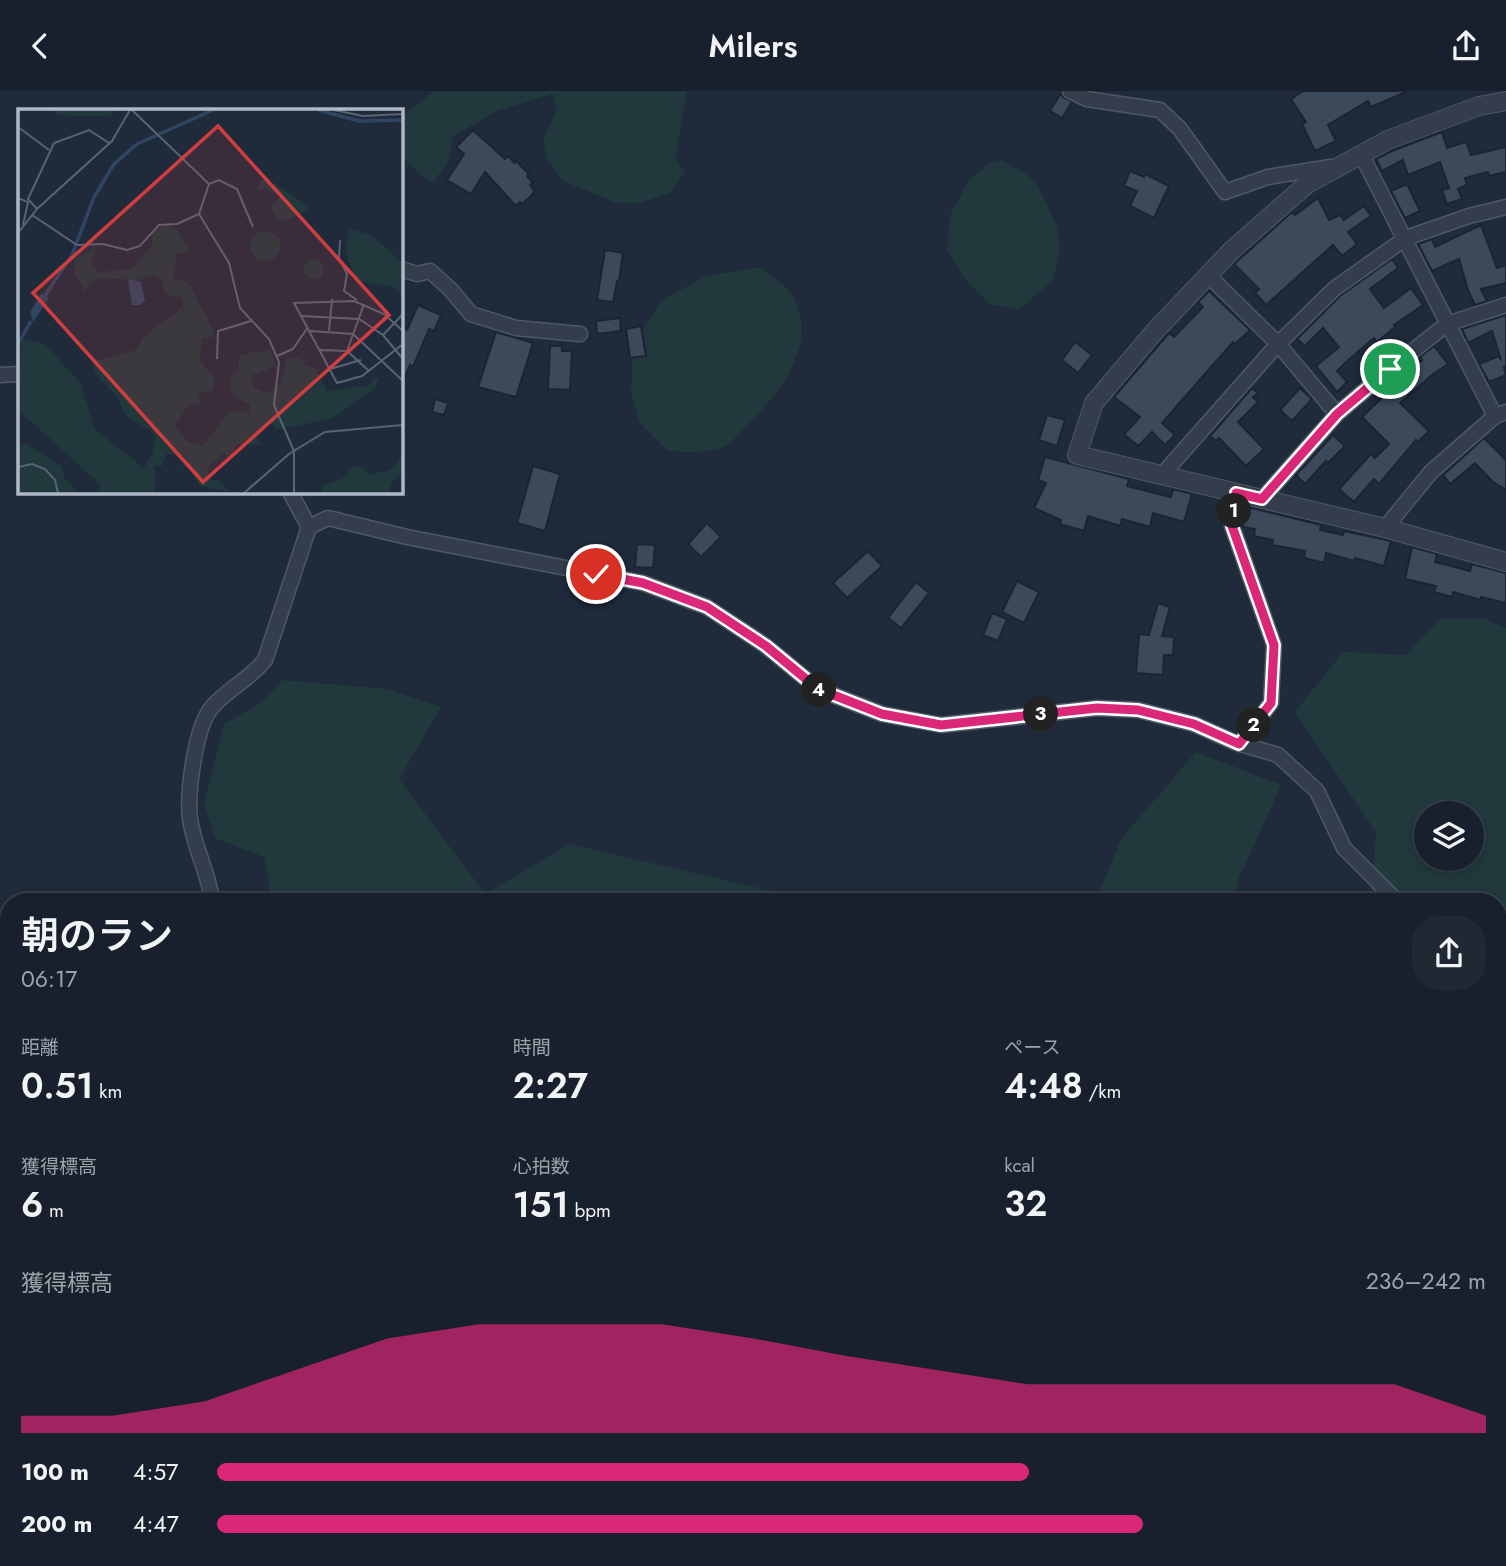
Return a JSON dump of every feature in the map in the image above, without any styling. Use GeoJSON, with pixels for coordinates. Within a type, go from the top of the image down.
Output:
{"type":"FeatureCollection","features":[{"type":"Feature","properties":{"kind":"street"},"geometry":{"type":"LineString","coordinates":[[1070,91],[1087,99],[1160,110],[1180,129],[1225,192],[1268,177],[1339,166]]}},
{"type":"Feature","properties":{"kind":"street"},"geometry":{"type":"LineString","coordinates":[[1506,101],[1479,106],[1388,140],[1307,184],[1231,251],[1155,331],[1094,403],[1077,455],[1385,528],[1506,562]]}},
{"type":"Feature","properties":{"kind":"street"},"geometry":{"type":"LineString","coordinates":[[1361,154],[1406,238],[1447,324],[1501,414],[1431,472],[1385,528]]}},
{"type":"Feature","properties":{"kind":"street"},"geometry":{"type":"LineString","coordinates":[[1162,475],[1278,344],[1334,289],[1406,238],[1469,216],[1506,207]]}},
{"type":"Feature","properties":{"kind":"street"},"geometry":{"type":"LineString","coordinates":[[402,269],[417,274],[430,271],[471,314],[516,328],[580,334]]}},
{"type":"Feature","properties":{"kind":"street"},"geometry":{"type":"LineString","coordinates":[[1208,275],[1278,344],[1337,414]]}},
{"type":"Feature","properties":{"kind":"street"},"geometry":{"type":"LineString","coordinates":[[1262,499],[1337,414],[1447,324],[1506,305]]}},
{"type":"Feature","properties":{"kind":"street"},"geometry":{"type":"LineString","coordinates":[[0,375],[18,374]]}},
{"type":"Feature","properties":{"kind":"street"},"geometry":{"type":"LineString","coordinates":[[290,493],[309,527]]}},
{"type":"Feature","properties":{"kind":"street"},"geometry":{"type":"LineString","coordinates":[[1236,493],[1232,526],[1274,645],[1271,703],[1239,744]]}},
{"type":"Feature","properties":{"kind":"street"},"geometry":{"type":"LineString","coordinates":[[211,893],[210,883],[197,851],[190,818],[190,780],[197,740],[212,707],[255,673],[265,660],[309,527],[328,518],[407,537],[643,583],[707,607],[766,646],[818,689],[882,714],[941,725],[1097,708],[1138,710],[1194,724],[1239,744],[1278,755],[1317,791],[1343,848],[1389,893]]}},
{"type":"Feature","properties":{"kind":"green space"},"geometry":{"type":"Polygon","coordinates":[[[435,91],[687,91],[675,159],[685,172],[669,193],[641,203],[617,203],[563,181],[547,160],[543,141],[557,109],[552,94],[497,111],[453,136],[449,160],[432,184],[403,158],[403,114],[435,91]]]}},
{"type":"Feature","properties":{"kind":"green space"},"geometry":{"type":"Polygon","coordinates":[[[1002,160],[1037,184],[1058,228],[1059,254],[1053,280],[1019,310],[989,304],[965,279],[947,249],[951,213],[968,182],[988,164],[1002,160]]]}},
{"type":"Feature","properties":{"kind":"green space"},"geometry":{"type":"Polygon","coordinates":[[[759,267],[788,290],[801,317],[798,351],[792,367],[761,411],[729,443],[705,451],[668,451],[640,423],[631,393],[633,345],[662,300],[706,276],[759,267]]]}},
{"type":"Feature","properties":{"kind":"green space"},"geometry":{"type":"Polygon","coordinates":[[[1440,619],[1485,619],[1506,628],[1506,893],[1372,893],[1376,832],[1295,712],[1343,652],[1406,655],[1440,619]]]}},
{"type":"Feature","properties":{"kind":"green space"},"geometry":{"type":"Polygon","coordinates":[[[283,680],[387,689],[441,707],[399,779],[484,893],[271,893],[264,857],[215,838],[204,803],[224,724],[261,703],[283,680]]]}},
{"type":"Feature","properties":{"kind":"green space"},"geometry":{"type":"Polygon","coordinates":[[[1196,752],[1281,785],[1238,880],[1235,893],[1099,893],[1121,839],[1196,752]]]}},
{"type":"Feature","properties":{"kind":"green space"},"geometry":{"type":"Polygon","coordinates":[[[570,844],[780,893],[487,893],[570,844]]]}},
{"type":"Feature","properties":{"kind":"building"},"geometry":{"type":"Polygon","coordinates":[[[1303,91],[1408,91],[1371,107],[1368,101],[1328,125],[1336,141],[1315,151],[1302,124],[1306,122],[1291,99],[1303,91]]]}},
{"type":"Feature","properties":{"kind":"building"},"geometry":{"type":"Polygon","coordinates":[[[1061,93],[1072,102],[1062,118],[1050,111],[1061,93]]]}},
{"type":"Feature","properties":{"kind":"building"},"geometry":{"type":"Polygon","coordinates":[[[473,130],[505,159],[509,156],[529,174],[527,176],[533,183],[530,185],[534,190],[522,204],[520,202],[516,206],[485,172],[471,194],[447,180],[464,154],[456,147],[473,130]]]}},
{"type":"Feature","properties":{"kind":"building"},"geometry":{"type":"Polygon","coordinates":[[[1442,132],[1447,148],[1466,142],[1471,155],[1506,147],[1506,172],[1489,176],[1488,172],[1465,178],[1467,185],[1458,189],[1462,199],[1447,204],[1442,190],[1449,188],[1440,162],[1408,175],[1403,160],[1382,171],[1376,159],[1442,132]]]}},
{"type":"Feature","properties":{"kind":"building"},"geometry":{"type":"Polygon","coordinates":[[[1130,171],[1144,177],[1145,174],[1169,186],[1154,218],[1130,206],[1137,191],[1124,186],[1130,171]]]}},
{"type":"Feature","properties":{"kind":"building"},"geometry":{"type":"Polygon","coordinates":[[[1407,184],[1420,211],[1405,218],[1391,191],[1407,184]]]}},
{"type":"Feature","properties":{"kind":"building"},"geometry":{"type":"Polygon","coordinates":[[[1318,198],[1329,220],[1340,215],[1344,220],[1364,206],[1371,216],[1348,232],[1357,244],[1342,256],[1333,245],[1266,305],[1255,293],[1259,289],[1234,264],[1292,212],[1295,215],[1318,198]]]}},
{"type":"Feature","properties":{"kind":"building"},"geometry":{"type":"Polygon","coordinates":[[[1481,225],[1497,268],[1506,265],[1506,283],[1481,289],[1487,301],[1475,305],[1459,259],[1432,271],[1418,244],[1432,239],[1435,247],[1481,225]]]}},
{"type":"Feature","properties":{"kind":"building"},"geometry":{"type":"Polygon","coordinates":[[[605,250],[623,253],[613,302],[597,300],[605,250]]]}},
{"type":"Feature","properties":{"kind":"building"},"geometry":{"type":"Polygon","coordinates":[[[1392,259],[1398,268],[1370,289],[1384,308],[1411,288],[1423,305],[1394,325],[1395,327],[1377,342],[1374,338],[1337,371],[1347,382],[1337,392],[1316,366],[1339,347],[1323,328],[1305,346],[1297,339],[1340,296],[1392,259]]]}},
{"type":"Feature","properties":{"kind":"building"},"geometry":{"type":"Polygon","coordinates":[[[1209,291],[1250,330],[1235,344],[1233,342],[1162,423],[1175,435],[1165,445],[1152,432],[1138,446],[1124,434],[1140,417],[1114,397],[1169,333],[1174,337],[1203,307],[1198,302],[1209,291]]]}},
{"type":"Feature","properties":{"kind":"building"},"geometry":{"type":"Polygon","coordinates":[[[418,305],[441,315],[434,331],[429,329],[413,367],[410,365],[402,384],[402,333],[404,328],[407,330],[418,305]]]}},
{"type":"Feature","properties":{"kind":"building"},"geometry":{"type":"Polygon","coordinates":[[[1506,315],[1506,375],[1489,382],[1479,364],[1499,356],[1501,360],[1492,331],[1468,343],[1462,329],[1506,315]]]}},
{"type":"Feature","properties":{"kind":"building"},"geometry":{"type":"Polygon","coordinates":[[[620,318],[621,331],[597,334],[596,321],[620,318]]]}},
{"type":"Feature","properties":{"kind":"building"},"geometry":{"type":"Polygon","coordinates":[[[641,326],[646,356],[630,358],[626,329],[641,326]]]}},
{"type":"Feature","properties":{"kind":"building"},"geometry":{"type":"Polygon","coordinates":[[[496,332],[533,343],[516,397],[478,387],[496,332]]]}},
{"type":"Feature","properties":{"kind":"building"},"geometry":{"type":"Polygon","coordinates":[[[1075,342],[1092,355],[1078,373],[1062,360],[1075,342]]]}},
{"type":"Feature","properties":{"kind":"building"},"geometry":{"type":"Polygon","coordinates":[[[550,346],[562,346],[562,351],[572,351],[570,390],[548,389],[550,346]]]}},
{"type":"Feature","properties":{"kind":"building"},"geometry":{"type":"Polygon","coordinates":[[[1434,346],[1448,364],[1400,403],[1429,431],[1418,442],[1416,440],[1379,484],[1374,479],[1354,502],[1339,489],[1371,454],[1375,458],[1389,444],[1362,417],[1434,346]]]}},
{"type":"Feature","properties":{"kind":"building"},"geometry":{"type":"Polygon","coordinates":[[[1252,388],[1258,393],[1253,397],[1258,402],[1238,422],[1264,449],[1246,466],[1219,438],[1216,441],[1210,436],[1252,388]]]}},
{"type":"Feature","properties":{"kind":"building"},"geometry":{"type":"Polygon","coordinates":[[[1300,388],[1312,399],[1292,421],[1280,410],[1300,388]]]}},
{"type":"Feature","properties":{"kind":"building"},"geometry":{"type":"Polygon","coordinates":[[[435,399],[448,403],[444,415],[432,412],[435,399]]]}},
{"type":"Feature","properties":{"kind":"building"},"geometry":{"type":"Polygon","coordinates":[[[1047,415],[1065,420],[1057,446],[1039,440],[1047,415]]]}},
{"type":"Feature","properties":{"kind":"building"},"geometry":{"type":"Polygon","coordinates":[[[1333,435],[1345,446],[1328,463],[1326,461],[1305,484],[1296,475],[1333,435]]]}},
{"type":"Feature","properties":{"kind":"building"},"geometry":{"type":"Polygon","coordinates":[[[1484,438],[1506,460],[1506,490],[1493,482],[1475,463],[1450,484],[1443,475],[1484,438]]]}},
{"type":"Feature","properties":{"kind":"building"},"geometry":{"type":"Polygon","coordinates":[[[1045,457],[1129,479],[1127,486],[1171,497],[1173,489],[1192,494],[1184,522],[1153,513],[1150,527],[1122,519],[1120,526],[1088,516],[1084,531],[1060,524],[1061,520],[1034,508],[1046,483],[1038,480],[1045,457]]]}},
{"type":"Feature","properties":{"kind":"building"},"geometry":{"type":"Polygon","coordinates":[[[533,466],[560,474],[545,531],[517,523],[533,466]]]}},
{"type":"Feature","properties":{"kind":"building"},"geometry":{"type":"Polygon","coordinates":[[[1244,506],[1321,525],[1320,530],[1343,535],[1344,531],[1391,541],[1384,566],[1326,553],[1324,563],[1304,558],[1305,551],[1272,545],[1273,540],[1254,536],[1255,529],[1243,527],[1244,506]]]}},
{"type":"Feature","properties":{"kind":"building"},"geometry":{"type":"Polygon","coordinates":[[[707,523],[721,537],[701,557],[688,544],[707,523]]]}},
{"type":"Feature","properties":{"kind":"building"},"geometry":{"type":"Polygon","coordinates":[[[637,544],[655,545],[653,568],[635,567],[637,544]]]}},
{"type":"Feature","properties":{"kind":"building"},"geometry":{"type":"Polygon","coordinates":[[[1412,547],[1437,554],[1435,562],[1470,571],[1472,564],[1506,573],[1506,603],[1481,597],[1481,600],[1453,592],[1452,597],[1434,592],[1436,586],[1405,579],[1412,547]]]}},
{"type":"Feature","properties":{"kind":"building"},"geometry":{"type":"Polygon","coordinates":[[[868,551],[882,566],[847,598],[833,583],[868,551]]]}},
{"type":"Feature","properties":{"kind":"building"},"geometry":{"type":"Polygon","coordinates":[[[1017,581],[1039,592],[1024,623],[1002,612],[1017,581]]]}},
{"type":"Feature","properties":{"kind":"building"},"geometry":{"type":"Polygon","coordinates":[[[916,582],[929,593],[901,628],[888,618],[916,582]]]}},
{"type":"Feature","properties":{"kind":"building"},"geometry":{"type":"Polygon","coordinates":[[[1158,603],[1170,607],[1162,636],[1174,637],[1173,655],[1164,655],[1163,675],[1136,673],[1139,634],[1149,635],[1158,603]]]}},
{"type":"Feature","properties":{"kind":"building"},"geometry":{"type":"Polygon","coordinates":[[[992,613],[1007,619],[998,641],[983,635],[992,613]]]}},
{"type":"Feature","properties":{"kind":"route"},"geometry":{"type":"LineString","coordinates":[[596,574],[643,583],[707,607],[766,646],[818,689],[882,714],[941,725],[1097,708],[1138,710],[1194,724],[1239,744],[1271,703],[1274,645],[1232,526],[1236,493],[1262,499],[1337,414],[1390,369]]}}]}
